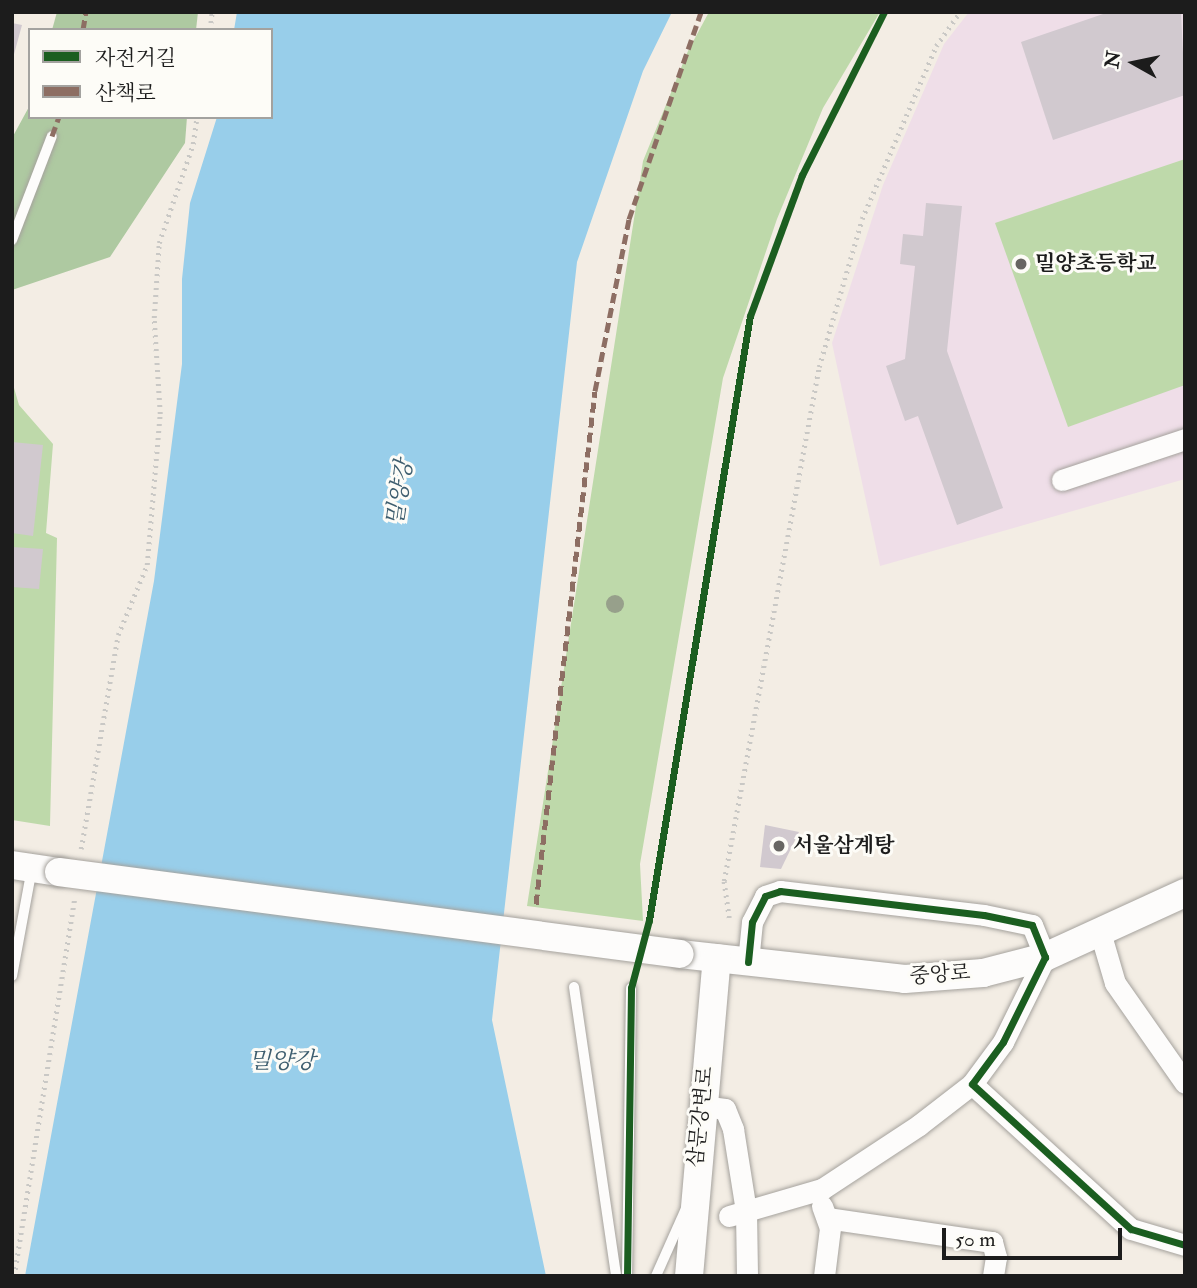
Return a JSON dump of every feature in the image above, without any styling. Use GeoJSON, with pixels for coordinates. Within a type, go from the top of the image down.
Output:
{"type":"FeatureCollection","features":[{"type":"Feature","properties":{"kind":"main road","name":"중앙로"},"geometry":{"type":"LineString","coordinates":[[45,874],[680,954],[905,979],[983,972],[1045,957],[1185,893]]}},
{"type":"Feature","properties":{"kind":"main road","name":"삼문강변로"},"geometry":{"type":"LineString","coordinates":[[689,1276],[694,1191],[717,958]]}},
{"type":"Feature","properties":{"kind":"street"},"geometry":{"type":"LineString","coordinates":[[1062,480],[1185,439]]}},
{"type":"Feature","properties":{"kind":"street"},"geometry":{"type":"LineString","coordinates":[[737,1213],[816,1191],[919,1125],[972,1083],[1003,1042],[1045,957],[1032,925],[984,915],[780,891],[765,896],[752,922],[748,962]]}},
{"type":"Feature","properties":{"kind":"street"},"geometry":{"type":"LineString","coordinates":[[1100,932],[1115,983],[1185,1083]]}},
{"type":"Feature","properties":{"kind":"street"},"geometry":{"type":"LineString","coordinates":[[972,1083],[1131,1229],[1185,1245]]}},
{"type":"Feature","properties":{"kind":"street"},"geometry":{"type":"LineString","coordinates":[[702,1106],[725,1109],[733,1129],[737,1213],[747,1276]]}},
{"type":"Feature","properties":{"kind":"street"},"geometry":{"type":"LineString","coordinates":[[816,1191],[827,1218],[824,1276]]}},
{"type":"Feature","properties":{"kind":"street"},"geometry":{"type":"LineString","coordinates":[[827,1218],[992,1242],[996,1257],[993,1276]]}},
{"type":"Feature","properties":{"kind":"lane"},"geometry":{"type":"LineString","coordinates":[[12,240],[52,136]]}},
{"type":"Feature","properties":{"kind":"lane"},"geometry":{"type":"LineString","coordinates":[[12,976],[45,874]]}},
{"type":"Feature","properties":{"kind":"lane"},"geometry":{"type":"LineString","coordinates":[[574,987],[616,1276]]}},
{"type":"Feature","properties":{"kind":"lane"},"geometry":{"type":"LineString","coordinates":[[627,1276],[631,988]]}},
{"type":"Feature","properties":{"kind":"lane"},"geometry":{"type":"LineString","coordinates":[[656,1276],[694,1191]]}},
{"type":"Feature","properties":{"kind":"path"},"geometry":{"type":"LineString","coordinates":[[646,934],[750,316],[802,175],[884,12]]}},
{"type":"Feature","properties":{"kind":"path"},"geometry":{"type":"LineString","coordinates":[[730,921],[724,881],[819,367],[862,219],[936,46],[960,12]]}},
{"type":"Feature","properties":{"kind":"path"},"geometry":{"type":"LineString","coordinates":[[81,852],[118,635],[147,565],[160,414],[154,318],[159,243],[193,144],[197,119]]}},
{"type":"Feature","properties":{"kind":"path"},"geometry":{"type":"LineString","coordinates":[[14,1276],[45,874]]}},
{"type":"Feature","properties":{"kind":"shaded area","name":"밀양초등학교"},"geometry":{"type":"Polygon","coordinates":[[[969,12],[1185,12],[1185,479],[880,566],[832,343],[883,185],[944,44],[969,12]]]}},
{"type":"Feature","properties":{"kind":"green space"},"geometry":{"type":"Polygon","coordinates":[[[57,12],[198,12],[196,28],[53,28],[57,12]]]}},
{"type":"Feature","properties":{"kind":"green space"},"geometry":{"type":"Polygon","coordinates":[[[709,12],[880,12],[823,108],[777,219],[723,378],[640,864],[643,921],[527,906],[643,161],[688,51],[709,12]]]}},
{"type":"Feature","properties":{"kind":"green space"},"geometry":{"type":"Polygon","coordinates":[[[28,109],[28,119],[187,119],[185,143],[110,257],[12,290],[12,138],[28,109]]]}},
{"type":"Feature","properties":{"kind":"green space"},"geometry":{"type":"Polygon","coordinates":[[[1185,159],[1185,385],[1068,427],[995,223],[1185,159]]]}},
{"type":"Feature","properties":{"kind":"green space"},"geometry":{"type":"Polygon","coordinates":[[[12,381],[19,405],[53,444],[46,533],[57,538],[50,826],[12,820],[12,381]]]}},
{"type":"Feature","properties":{"kind":"water","name":"밀양강"},"geometry":{"type":"Polygon","coordinates":[[[237,12],[672,12],[643,71],[577,262],[492,1020],[546,1276],[25,1276],[154,581],[182,364],[182,279],[190,203],[216,119],[273,119],[273,28],[234,28],[237,12]]]}},
{"type":"Feature","properties":{"kind":"building"},"geometry":{"type":"Polygon","coordinates":[[[1109,12],[1181,12],[1185,95],[1053,140],[1021,42],[1109,12]]]}},
{"type":"Feature","properties":{"kind":"building"},"geometry":{"type":"Polygon","coordinates":[[[12,23],[22,25],[13,58],[12,58],[12,23]]]}},
{"type":"Feature","properties":{"kind":"building"},"geometry":{"type":"Polygon","coordinates":[[[926,203],[962,206],[947,351],[1003,508],[957,525],[918,416],[905,421],[886,366],[905,359],[915,266],[900,264],[903,234],[923,236],[926,203]]]}},
{"type":"Feature","properties":{"kind":"building"},"geometry":{"type":"Polygon","coordinates":[[[12,442],[43,445],[33,536],[12,533],[12,442]]]}},
{"type":"Feature","properties":{"kind":"building"},"geometry":{"type":"Polygon","coordinates":[[[12,547],[43,549],[39,589],[12,587],[12,547]]]}},
{"type":"Feature","properties":{"kind":"building"},"geometry":{"type":"Polygon","coordinates":[[[765,825],[799,832],[781,869],[760,867],[765,825]]]}},
{"type":"Feature","properties":{"kind":"marked path"},"geometry":{"type":"LineString","coordinates":[[83,28],[86,12]]}},
{"type":"Feature","properties":{"kind":"marked path"},"geometry":{"type":"LineString","coordinates":[[536,904],[595,391],[629,219],[701,12]]}},
{"type":"Feature","properties":{"kind":"marked path"},"geometry":{"type":"LineString","coordinates":[[52,136],[58,119]]}},
{"type":"Feature","properties":{"kind":"cycle path"},"geometry":{"type":"LineString","coordinates":[[627,1276],[631,988],[649,920],[750,316],[802,175],[884,12]]}},
{"type":"Feature","properties":{"kind":"cycle path"},"geometry":{"type":"LineString","coordinates":[[748,962],[752,922],[765,896],[780,891],[984,915],[1032,925],[1045,957],[1003,1042],[972,1084],[1131,1229],[1185,1245]]}},
{"type":"Feature","properties":{"kind":"place","name":"밀양초등학교"},"geometry":{"type":"Point","coordinates":[1021,264]}},
{"type":"Feature","properties":{"kind":"place","name":"서울삼계탕"},"geometry":{"type":"Point","coordinates":[779,846]}}]}
